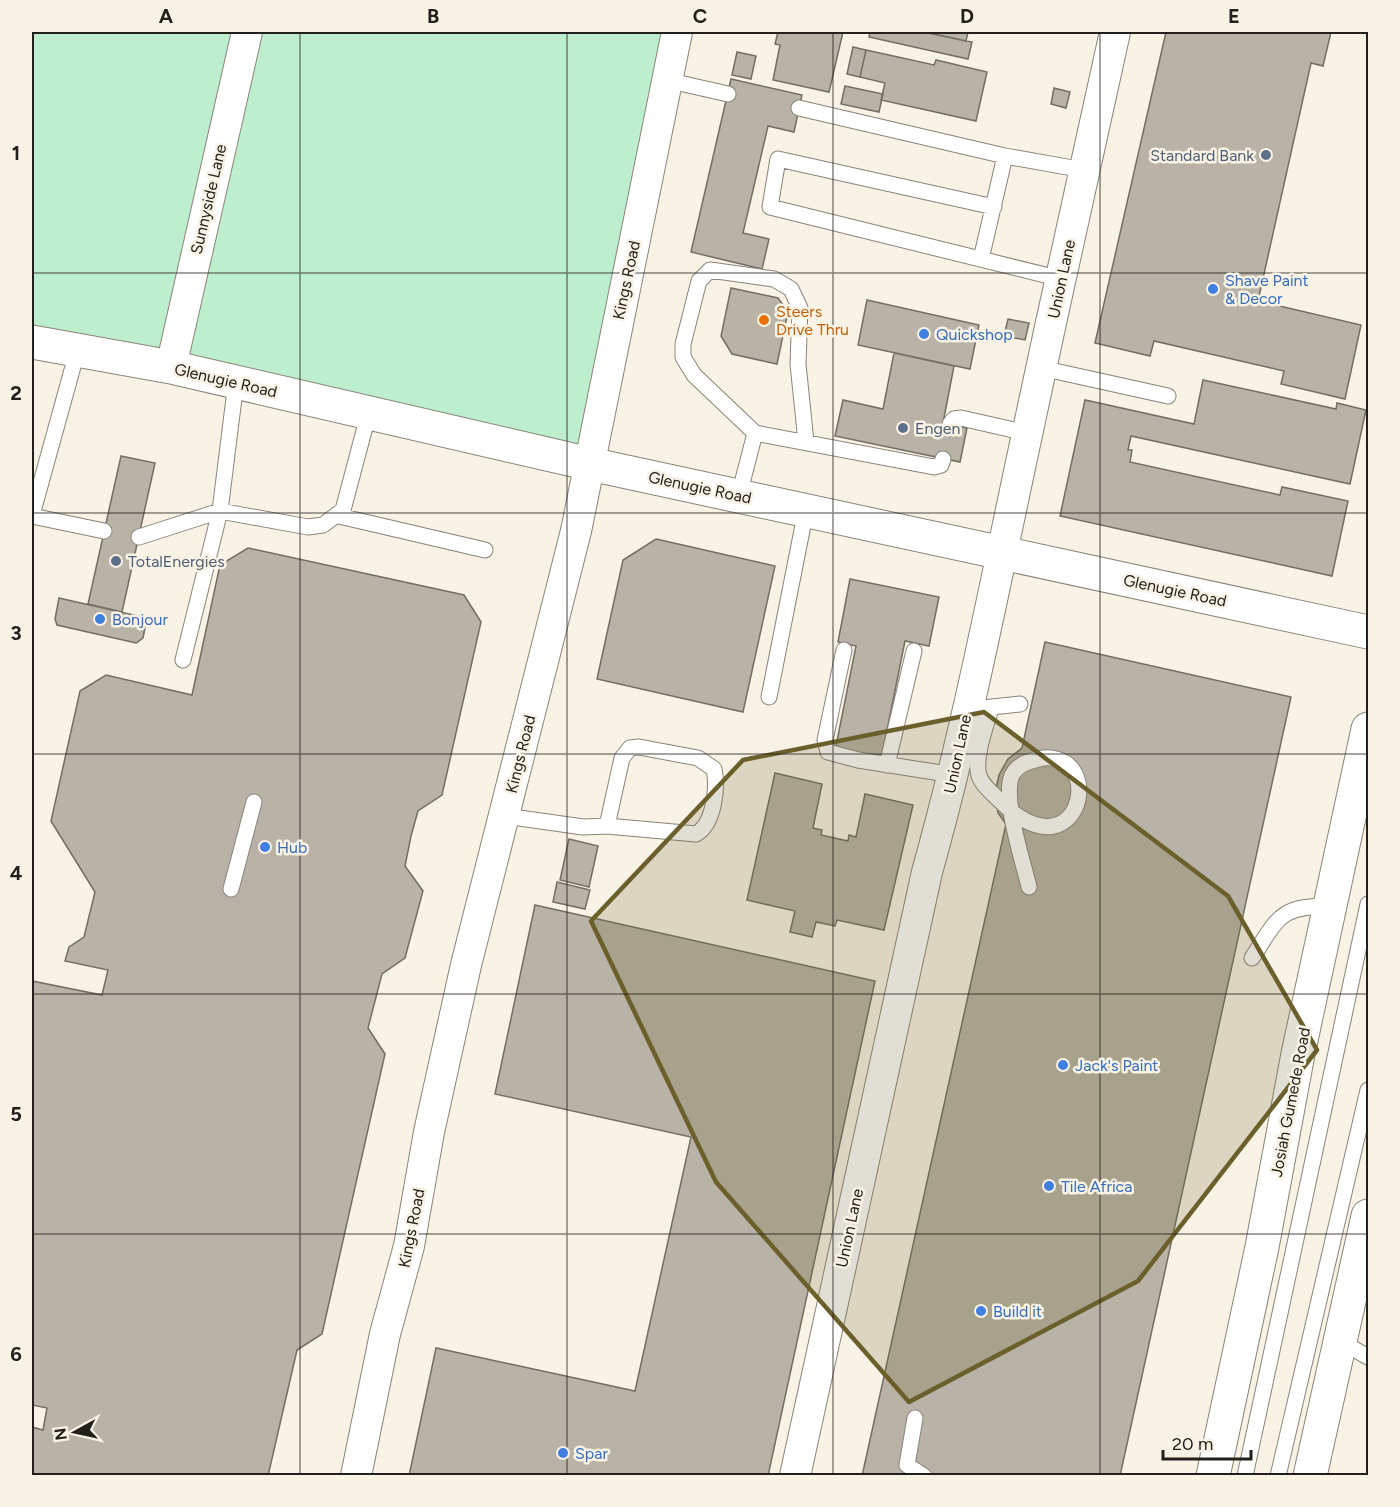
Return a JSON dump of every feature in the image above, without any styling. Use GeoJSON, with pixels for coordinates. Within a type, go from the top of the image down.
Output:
{"type":"FeatureCollection","features":[{"type":"Feature","properties":{"kind":"street","name":"Sunnyside Lane"},"geometry":{"type":"LineString","coordinates":[[171,367],[247,32]]}},
{"type":"Feature","properties":{"kind":"street","name":"Kings Road"},"geometry":{"type":"LineString","coordinates":[[356,1476],[385,1334],[409,1246],[429,1132],[453,1019],[576,531],[677,32]]}},
{"type":"Feature","properties":{"kind":"street","name":"Union Lane"},"geometry":{"type":"LineString","coordinates":[[795,1476],[927,872],[954,775],[979,707],[1004,553],[1027,433],[1115,32]]}},
{"type":"Feature","properties":{"kind":"street","name":"Glenugie Road"},"geometry":{"type":"LineString","coordinates":[[32,342],[77,352],[171,367],[590,464],[1368,632]]}},
{"type":"Feature","properties":{"kind":"street","name":"Josiah Gumede Road"},"geometry":{"type":"LineString","coordinates":[[1213,1476],[1368,729]]}},
{"type":"Feature","properties":{"kind":"street"},"geometry":{"type":"LineString","coordinates":[[1310,1476],[1340,1341],[1359,1297],[1368,1216]]}},
{"type":"Feature","properties":{"kind":"lane"},"geometry":{"type":"LineString","coordinates":[[666,80],[728,94]]}},
{"type":"Feature","properties":{"kind":"lane"},"geometry":{"type":"LineString","coordinates":[[799,108],[1005,156],[1084,170]]}},
{"type":"Feature","properties":{"kind":"lane"},"geometry":{"type":"LineString","coordinates":[[981,259],[1005,156]]}},
{"type":"Feature","properties":{"kind":"lane"},"geometry":{"type":"LineString","coordinates":[[994,207],[778,159],[770,207],[1061,279]]}},
{"type":"Feature","properties":{"kind":"lane"},"geometry":{"type":"LineString","coordinates":[[806,442],[798,364],[800,308],[798,298],[784,283],[774,279],[710,270],[699,281],[683,344],[683,357],[694,375],[755,433],[934,466],[941,465],[943,459]]}},
{"type":"Feature","properties":{"kind":"lane"},"geometry":{"type":"LineString","coordinates":[[77,352],[32,515],[104,531]]}},
{"type":"Feature","properties":{"kind":"lane"},"geometry":{"type":"LineString","coordinates":[[1041,368],[1168,396]]}},
{"type":"Feature","properties":{"kind":"lane"},"geometry":{"type":"LineString","coordinates":[[183,660],[220,511],[236,382]]}},
{"type":"Feature","properties":{"kind":"lane"},"geometry":{"type":"LineString","coordinates":[[139,537],[220,511],[308,527],[323,525],[339,516],[343,510],[369,412]]}},
{"type":"Feature","properties":{"kind":"lane"},"geometry":{"type":"LineString","coordinates":[[950,424],[954,419],[961,418],[1027,433]]}},
{"type":"Feature","properties":{"kind":"lane"},"geometry":{"type":"LineString","coordinates":[[739,495],[755,433]]}},
{"type":"Feature","properties":{"kind":"lane"},"geometry":{"type":"LineString","coordinates":[[769,697],[806,510]]}},
{"type":"Feature","properties":{"kind":"lane"},"geometry":{"type":"LineString","coordinates":[[339,516],[484,550]]}},
{"type":"Feature","properties":{"kind":"lane"},"geometry":{"type":"LineString","coordinates":[[844,650],[825,745],[831,754],[954,775]]}},
{"type":"Feature","properties":{"kind":"lane"},"geometry":{"type":"LineString","coordinates":[[887,765],[914,651]]}},
{"type":"Feature","properties":{"kind":"lane"},"geometry":{"type":"LineString","coordinates":[[1020,704],[979,707],[978,770],[983,783],[1013,814],[1042,826],[1061,823],[1069,817],[1078,802],[1079,794],[1076,775],[1066,762],[1045,758],[1017,768],[1013,774],[1009,792],[1013,814],[1029,887]]}},
{"type":"Feature","properties":{"kind":"lane"},"geometry":{"type":"LineString","coordinates":[[505,816],[583,828],[607,826],[696,834],[707,825],[711,811],[716,777],[714,769],[698,758],[639,747],[630,748],[621,758],[607,826]]}},
{"type":"Feature","properties":{"kind":"lane"},"geometry":{"type":"LineString","coordinates":[[231,889],[254,802]]}},
{"type":"Feature","properties":{"kind":"lane"},"geometry":{"type":"LineString","coordinates":[[1245,1476],[1368,904]]}},
{"type":"Feature","properties":{"kind":"lane"},"geometry":{"type":"LineString","coordinates":[[1252,958],[1274,924],[1289,911],[1305,906],[1330,906]]}},
{"type":"Feature","properties":{"kind":"lane"},"geometry":{"type":"LineString","coordinates":[[1278,1476],[1368,1090]]}},
{"type":"Feature","properties":{"kind":"lane"},"geometry":{"type":"LineString","coordinates":[[1340,1341],[1368,1357]]}},
{"type":"Feature","properties":{"kind":"lane"},"geometry":{"type":"LineString","coordinates":[[915,1418],[907,1465],[924,1476]]}},
{"type":"Feature","properties":{"kind":"highlighted area"},"geometry":{"type":"Polygon","coordinates":[[[984,712],[1228,896],[1317,1050],[1138,1281],[909,1402],[716,1182],[591,921],[743,760],[984,712]]]}},
{"type":"Feature","properties":{"kind":"green space"},"geometry":{"type":"Polygon","coordinates":[[[32,32],[675,32],[590,464],[32,343],[32,32]]]}},
{"type":"Feature","properties":{"kind":"building"},"geometry":{"type":"Polygon","coordinates":[[[778,32],[843,32],[829,92],[773,80],[780,45],[775,44],[778,32]]]}},
{"type":"Feature","properties":{"kind":"building"},"geometry":{"type":"Polygon","coordinates":[[[870,32],[924,32],[972,42],[968,59],[869,37],[870,32]]]}},
{"type":"Feature","properties":{"kind":"building"},"geometry":{"type":"Polygon","coordinates":[[[924,32],[968,32],[966,41],[924,32]]]}},
{"type":"Feature","properties":{"kind":"building"},"geometry":{"type":"Polygon","coordinates":[[[1166,32],[1331,32],[1323,66],[1311,63],[1258,301],[1361,325],[1345,399],[1281,384],[1284,371],[1154,341],[1150,356],[1095,343],[1166,32]]]}},
{"type":"Feature","properties":{"kind":"building"},"geometry":{"type":"Polygon","coordinates":[[[853,47],[866,50],[860,77],[847,74],[853,47]]]}},
{"type":"Feature","properties":{"kind":"building"},"geometry":{"type":"Polygon","coordinates":[[[866,50],[934,65],[936,60],[987,72],[976,121],[881,100],[885,83],[860,77],[866,50]]]}},
{"type":"Feature","properties":{"kind":"building"},"geometry":{"type":"Polygon","coordinates":[[[737,52],[756,56],[751,79],[732,75],[737,52]]]}},
{"type":"Feature","properties":{"kind":"building"},"geometry":{"type":"Polygon","coordinates":[[[731,79],[802,95],[794,132],[768,126],[743,233],[769,239],[762,269],[691,252],[731,79]]]}},
{"type":"Feature","properties":{"kind":"building"},"geometry":{"type":"Polygon","coordinates":[[[845,86],[883,94],[879,112],[841,104],[845,86]]]}},
{"type":"Feature","properties":{"kind":"building"},"geometry":{"type":"Polygon","coordinates":[[[1054,88],[1070,92],[1066,108],[1051,104],[1054,88]]]}},
{"type":"Feature","properties":{"kind":"building"},"geometry":{"type":"Polygon","coordinates":[[[731,288],[778,298],[788,312],[777,364],[732,354],[721,336],[731,288]]]}},
{"type":"Feature","properties":{"kind":"building"},"geometry":{"type":"Polygon","coordinates":[[[867,300],[979,325],[970,369],[858,345],[867,300]]]}},
{"type":"Feature","properties":{"kind":"building"},"geometry":{"type":"Polygon","coordinates":[[[1008,319],[1029,323],[1025,340],[1004,336],[1008,319]]]}},
{"type":"Feature","properties":{"kind":"building"},"geometry":{"type":"Polygon","coordinates":[[[894,353],[954,366],[943,423],[967,428],[960,462],[835,436],[843,400],[883,409],[894,353]]]}},
{"type":"Feature","properties":{"kind":"building"},"geometry":{"type":"Polygon","coordinates":[[[1203,380],[1336,409],[1337,403],[1366,410],[1350,484],[1131,436],[1128,450],[1132,450],[1130,462],[1280,495],[1282,487],[1348,501],[1332,576],[1060,516],[1085,400],[1194,424],[1203,380]]]}},
{"type":"Feature","properties":{"kind":"building"},"geometry":{"type":"Polygon","coordinates":[[[121,456],[155,463],[122,612],[88,604],[121,456]]]}},
{"type":"Feature","properties":{"kind":"building"},"geometry":{"type":"Polygon","coordinates":[[[656,539],[775,566],[743,712],[597,679],[623,560],[656,539]]]}},
{"type":"Feature","properties":{"kind":"building"},"geometry":{"type":"Polygon","coordinates":[[[248,548],[464,595],[481,622],[442,795],[418,811],[411,836],[405,866],[423,891],[405,958],[382,974],[368,1028],[385,1054],[322,1334],[297,1350],[268,1476],[32,1476],[32,1427],[43,1430],[47,1408],[32,1405],[32,981],[102,995],[108,970],[65,961],[69,947],[84,937],[95,892],[51,821],[80,691],[106,675],[192,695],[220,565],[248,548]]]}},
{"type":"Feature","properties":{"kind":"building"},"geometry":{"type":"Polygon","coordinates":[[[850,579],[939,597],[929,646],[905,641],[881,760],[835,751],[856,646],[838,642],[850,579]]]}},
{"type":"Feature","properties":{"kind":"building"},"geometry":{"type":"Polygon","coordinates":[[[59,598],[147,618],[143,638],[136,643],[57,625],[55,619],[59,598]]]}},
{"type":"Feature","properties":{"kind":"building"},"geometry":{"type":"Polygon","coordinates":[[[1045,642],[1291,697],[1120,1476],[862,1476],[1006,824],[998,813],[995,793],[999,775],[1008,759],[1022,748],[1045,642]]]}},
{"type":"Feature","properties":{"kind":"building"},"geometry":{"type":"Polygon","coordinates":[[[775,773],[822,784],[813,828],[822,830],[821,835],[848,841],[849,835],[856,837],[865,794],[913,805],[884,930],[837,920],[835,926],[816,922],[812,937],[790,932],[795,911],[747,900],[775,773]]]}},
{"type":"Feature","properties":{"kind":"building"},"geometry":{"type":"Polygon","coordinates":[[[569,839],[598,846],[589,887],[560,880],[569,839]]]}},
{"type":"Feature","properties":{"kind":"building"},"geometry":{"type":"Polygon","coordinates":[[[557,882],[590,890],[585,909],[553,902],[557,882]]]}},
{"type":"Feature","properties":{"kind":"building"},"geometry":{"type":"Polygon","coordinates":[[[535,905],[875,981],[768,1476],[409,1476],[436,1348],[635,1391],[691,1137],[495,1094],[535,905]]]}},
{"type":"Feature","properties":{"kind":"place","name":"Standard Bank"},"geometry":{"type":"Point","coordinates":[1266,155]}},
{"type":"Feature","properties":{"kind":"place","name":"Shave Paint & Decor"},"geometry":{"type":"Point","coordinates":[1213,289]}},
{"type":"Feature","properties":{"kind":"place","name":"Steers Drive Thru"},"geometry":{"type":"Point","coordinates":[764,320]}},
{"type":"Feature","properties":{"kind":"place","name":"Quickshop"},"geometry":{"type":"Point","coordinates":[924,334]}},
{"type":"Feature","properties":{"kind":"place","name":"Engen"},"geometry":{"type":"Point","coordinates":[903,428]}},
{"type":"Feature","properties":{"kind":"place","name":"TotalEnergies"},"geometry":{"type":"Point","coordinates":[116,561]}},
{"type":"Feature","properties":{"kind":"place","name":"Bonjour"},"geometry":{"type":"Point","coordinates":[100,619]}},
{"type":"Feature","properties":{"kind":"place","name":"Hub"},"geometry":{"type":"Point","coordinates":[265,847]}},
{"type":"Feature","properties":{"kind":"place","name":"Jack's Paint"},"geometry":{"type":"Point","coordinates":[1063,1065]}},
{"type":"Feature","properties":{"kind":"place","name":"Tile Africa"},"geometry":{"type":"Point","coordinates":[1049,1186]}},
{"type":"Feature","properties":{"kind":"place","name":"Build it"},"geometry":{"type":"Point","coordinates":[981,1311]}},
{"type":"Feature","properties":{"kind":"place","name":"Spar"},"geometry":{"type":"Point","coordinates":[563,1453]}}]}
